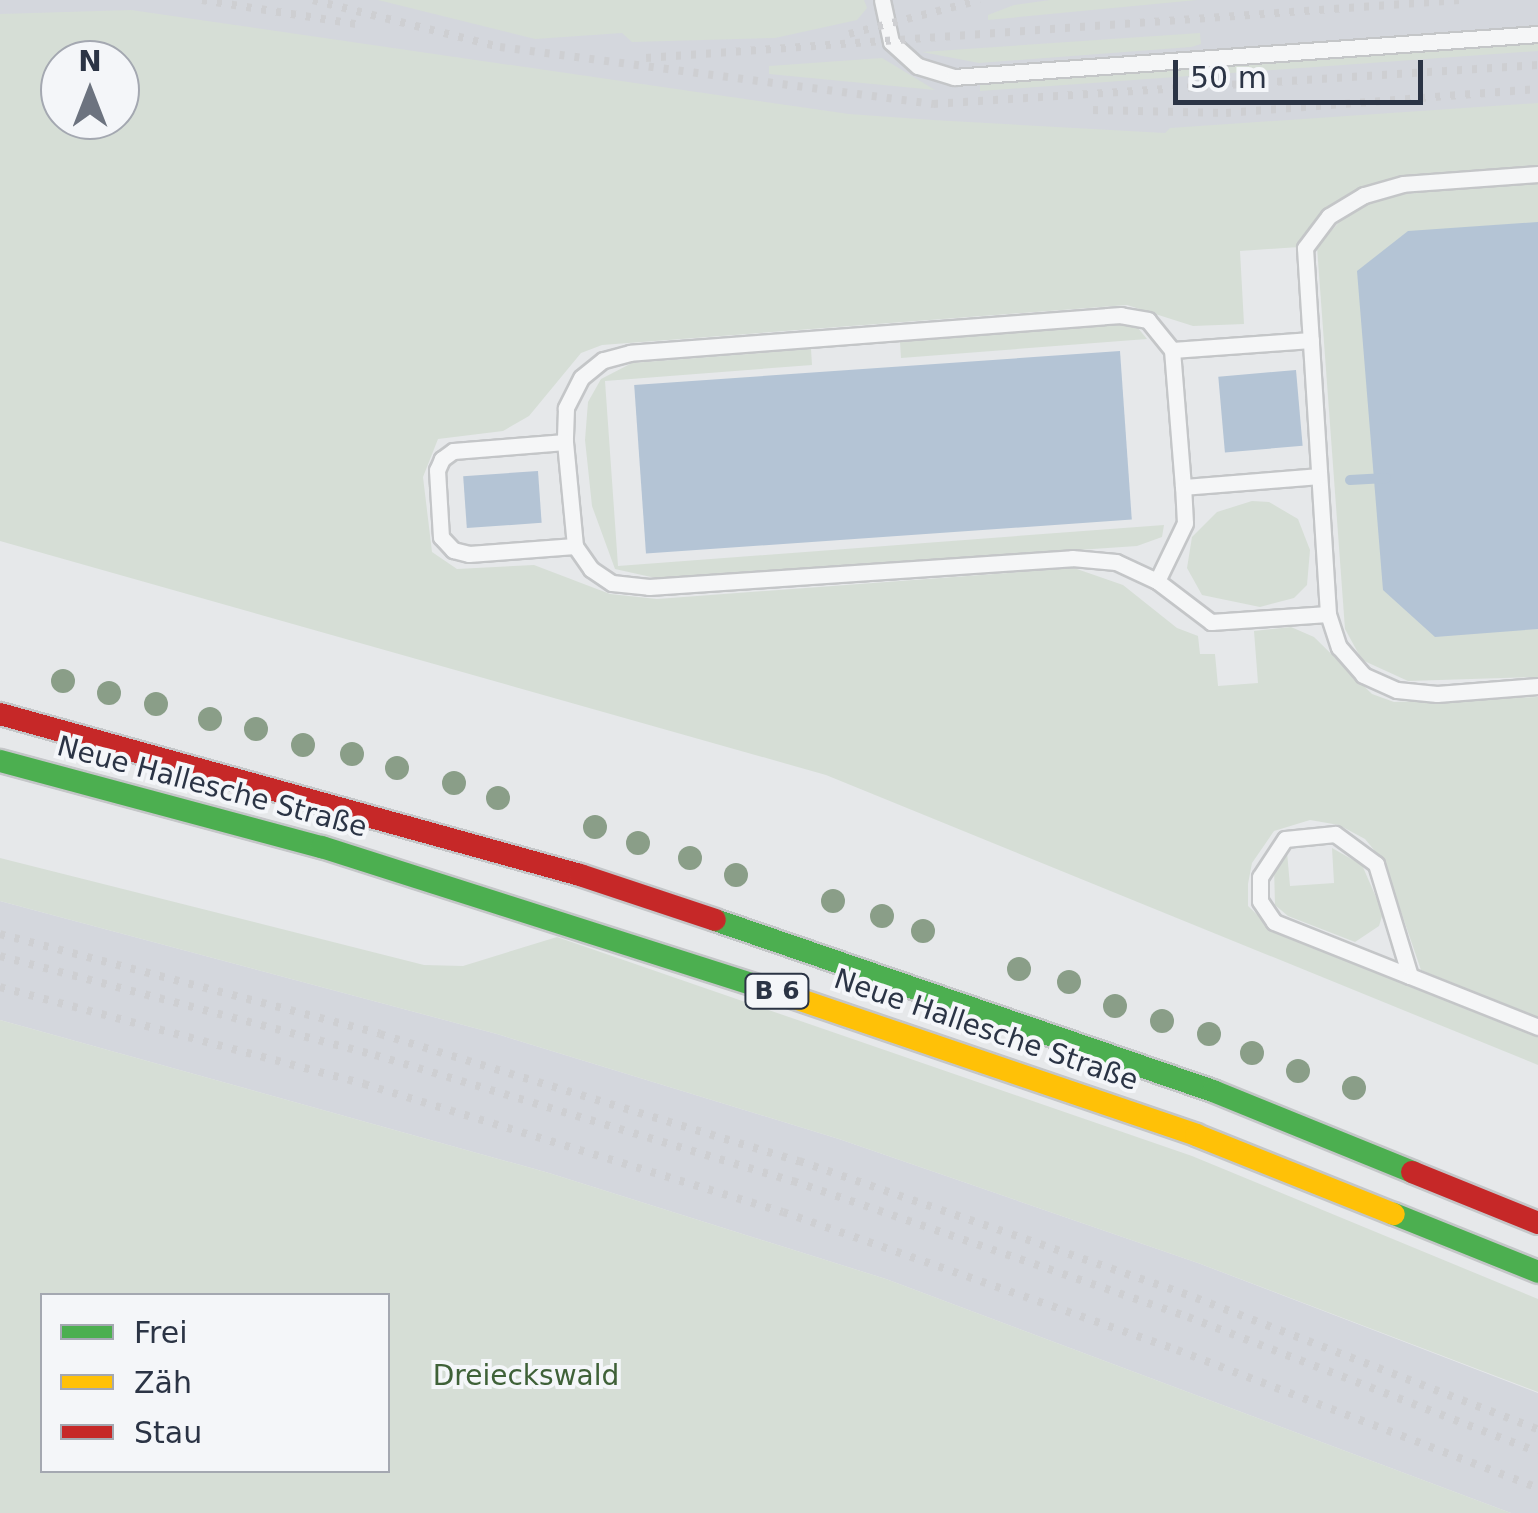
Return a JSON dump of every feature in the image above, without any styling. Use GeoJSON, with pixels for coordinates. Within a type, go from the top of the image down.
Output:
{"type":"FeatureCollection","features":[{"type":"Feature","properties":{"kind":"main road","name":"Neue Hallesche Straße"},"geometry":{"type":"LineString","coordinates":[[0,714],[326,800],[881,974],[1213,1091],[1538,1223]]}},
{"type":"Feature","properties":{"kind":"main road","name":"Neue Hallesche Straße"},"geometry":{"type":"LineString","coordinates":[[0,761],[342,852],[924,1039],[1196,1135],[1538,1272]]}},
{"type":"Feature","properties":{"kind":"lane"},"geometry":{"type":"LineString","coordinates":[[882,0],[891,42],[918,66],[954,77],[1538,34]]}},
{"type":"Feature","properties":{"kind":"lane"},"geometry":{"type":"LineString","coordinates":[[1538,174],[1403,184],[1364,194],[1330,216],[1305,248],[1328,614],[1338,647],[1363,675],[1397,690],[1437,694],[1538,686]]}},
{"type":"Feature","properties":{"kind":"lane"},"geometry":{"type":"LineString","coordinates":[[1156,581],[1185,523],[1172,350],[1148,320],[1121,315],[630,352],[603,360],[582,378],[566,408],[565,442],[575,546],[590,569],[612,583],[649,587],[1072,558],[1116,562],[1156,581],[1211,622],[1328,614]]}},
{"type":"Feature","properties":{"kind":"lane"},"geometry":{"type":"LineString","coordinates":[[1172,350],[1311,340]]}},
{"type":"Feature","properties":{"kind":"lane"},"geometry":{"type":"LineString","coordinates":[[565,442],[453,451],[442,459],[437,470],[442,538],[452,550],[469,554],[575,546]]}},
{"type":"Feature","properties":{"kind":"lane"},"geometry":{"type":"LineString","coordinates":[[1183,486],[1319,476]]}},
{"type":"Feature","properties":{"kind":"lane"},"geometry":{"type":"LineString","coordinates":[[1410,976],[1387,887],[1357,846],[1335,834],[1308,833],[1285,839],[1268,857],[1260,902],[1274,922],[1538,1028]]}},
{"type":"Feature","properties":{"kind":"shaded area"},"geometry":{"type":"Polygon","coordinates":[[[0,0],[1538,0],[1538,125],[895,174],[140,44],[140,40],[40,40],[40,47],[0,50],[0,0]]]}},
{"type":"Feature","properties":{"kind":"shaded area"},"geometry":{"type":"Polygon","coordinates":[[[0,901],[497,1034],[839,1139],[1198,1263],[1538,1393],[1538,1513],[1511,1513],[886,1279],[549,1173],[0,1020],[0,901]]]}},
{"type":"Feature","properties":{"kind":"green space"},"geometry":{"type":"Polygon","coordinates":[[[378,0],[864,0],[867,8],[857,20],[775,38],[632,42],[622,33],[535,39],[378,0]]]}},
{"type":"Feature","properties":{"kind":"green space"},"geometry":{"type":"Polygon","coordinates":[[[1050,0],[1197,0],[988,20],[988,15],[1014,5],[1050,0]]]}},
{"type":"Feature","properties":{"kind":"green space"},"geometry":{"type":"Polygon","coordinates":[[[131,10],[849,114],[933,120],[1165,133],[1170,128],[1538,103],[1538,165],[1401,176],[1340,200],[1299,247],[1240,251],[1244,324],[1193,326],[1127,305],[602,345],[581,353],[529,416],[503,431],[438,439],[423,477],[432,552],[457,569],[534,565],[610,594],[657,599],[1074,568],[1123,585],[1177,628],[1198,636],[1200,654],[1215,654],[1218,686],[1258,683],[1254,631],[1291,627],[1314,637],[1372,694],[1394,702],[1538,697],[1538,1018],[1421,970],[1384,862],[1365,839],[1339,825],[1310,820],[1274,831],[1252,863],[1248,906],[1275,932],[1538,1037],[1538,1065],[826,775],[0,541],[0,14],[131,10]]]}},
{"type":"Feature","properties":{"kind":"green space"},"geometry":{"type":"Polygon","coordinates":[[[1200,33],[1201,44],[1191,47],[979,63],[922,52],[1200,33]]]}},
{"type":"Feature","properties":{"kind":"green space"},"geometry":{"type":"Polygon","coordinates":[[[1538,43],[1538,51],[980,91],[980,85],[1538,43]]]}},
{"type":"Feature","properties":{"kind":"green space"},"geometry":{"type":"Polygon","coordinates":[[[882,58],[935,90],[769,74],[769,66],[882,58]]]}},
{"type":"Feature","properties":{"kind":"green space"},"geometry":{"type":"Polygon","coordinates":[[[1538,180],[1538,677],[1408,681],[1362,660],[1345,629],[1317,247],[1348,212],[1378,197],[1538,180]]]}},
{"type":"Feature","properties":{"kind":"green space"},"geometry":{"type":"Polygon","coordinates":[[[1118,324],[1138,328],[1147,339],[901,358],[900,342],[1118,324]]]}},
{"type":"Feature","properties":{"kind":"green space"},"geometry":{"type":"Polygon","coordinates":[[[811,349],[812,365],[605,381],[618,566],[1164,525],[1162,537],[1137,546],[660,579],[615,569],[592,506],[585,440],[588,402],[601,379],[632,363],[811,349]]]}},
{"type":"Feature","properties":{"kind":"green space"},"geometry":{"type":"Polygon","coordinates":[[[1252,501],[1269,502],[1298,519],[1310,550],[1307,585],[1294,598],[1260,607],[1202,595],[1187,568],[1192,537],[1217,512],[1252,501]]]}},
{"type":"Feature","properties":{"kind":"green space"},"geometry":{"type":"Polygon","coordinates":[[[1332,848],[1362,865],[1383,913],[1379,926],[1355,942],[1288,916],[1275,905],[1274,867],[1287,852],[1290,886],[1334,883],[1332,848]]]}},
{"type":"Feature","properties":{"kind":"green space"},"geometry":{"type":"Polygon","coordinates":[[[0,858],[424,965],[463,966],[557,937],[1192,1156],[1538,1299],[1538,1392],[1198,1263],[839,1139],[497,1034],[0,901],[0,858]]]}},
{"type":"Feature","properties":{"kind":"green space","name":"Dreieckswald"},"geometry":{"type":"Polygon","coordinates":[[[0,1020],[549,1173],[886,1279],[1511,1513],[0,1513],[0,1020]]]}},
{"type":"Feature","properties":{"kind":"water"},"geometry":{"type":"Polygon","coordinates":[[[1538,222],[1538,629],[1435,637],[1383,590],[1357,271],[1408,231],[1538,222]]]}},
{"type":"Feature","properties":{"kind":"water"},"geometry":{"type":"Polygon","coordinates":[[[1120,351],[1132,520],[646,554],[634,385],[1120,351]]]}},
{"type":"Feature","properties":{"kind":"water"},"geometry":{"type":"Polygon","coordinates":[[[1296,370],[1303,446],[1225,453],[1218,377],[1296,370]]]}},
{"type":"Feature","properties":{"kind":"water"},"geometry":{"type":"Polygon","coordinates":[[[538,471],[542,523],[467,528],[463,476],[538,471]]]}},
{"type":"Feature","properties":{"kind":"waterway"},"geometry":{"type":"LineString","coordinates":[[1350,480],[1386,478]]}},
{"type":"Feature","properties":{"kind":"railway"},"geometry":{"type":"LineString","coordinates":[[202,0],[356,24]]}},
{"type":"Feature","properties":{"kind":"railway"},"geometry":{"type":"LineString","coordinates":[[313,0],[500,47],[933,104],[1538,65]]}},
{"type":"Feature","properties":{"kind":"railway"},"geometry":{"type":"LineString","coordinates":[[849,34],[980,0]]}},
{"type":"Feature","properties":{"kind":"railway"},"geometry":{"type":"LineString","coordinates":[[646,58],[1459,0]]}},
{"type":"Feature","properties":{"kind":"railway"},"geometry":{"type":"LineString","coordinates":[[1093,110],[1226,113],[1538,89]]}},
{"type":"Feature","properties":{"kind":"railway"},"geometry":{"type":"LineString","coordinates":[[0,934],[380,1034],[799,1161],[1196,1298],[1538,1429]]}},
{"type":"Feature","properties":{"kind":"railway"},"geometry":{"type":"LineString","coordinates":[[0,956],[375,1055],[793,1181],[1188,1317],[1538,1452]]}},
{"type":"Feature","properties":{"kind":"railway"},"geometry":{"type":"LineString","coordinates":[[0,987],[364,1084],[783,1212],[1177,1350],[1538,1488]]}},
{"type":"Feature","properties":{"kind":"traffic: fast"},"geometry":{"type":"LineString","coordinates":[[0,761],[322,847],[771,990]]}},
{"type":"Feature","properties":{"kind":"traffic: fast"},"geometry":{"type":"LineString","coordinates":[[715,920],[1213,1091],[1412,1172]]}},
{"type":"Feature","properties":{"kind":"traffic: fast"},"geometry":{"type":"LineString","coordinates":[[1394,1214],[1538,1272]]}},
{"type":"Feature","properties":{"kind":"traffic: slow"},"geometry":{"type":"LineString","coordinates":[[771,990],[1196,1135],[1394,1214]]}},
{"type":"Feature","properties":{"kind":"traffic: jam"},"geometry":{"type":"LineString","coordinates":[[0,714],[580,875],[715,920]]}},
{"type":"Feature","properties":{"kind":"traffic: jam"},"geometry":{"type":"LineString","coordinates":[[1412,1172],[1538,1223]]}}]}
